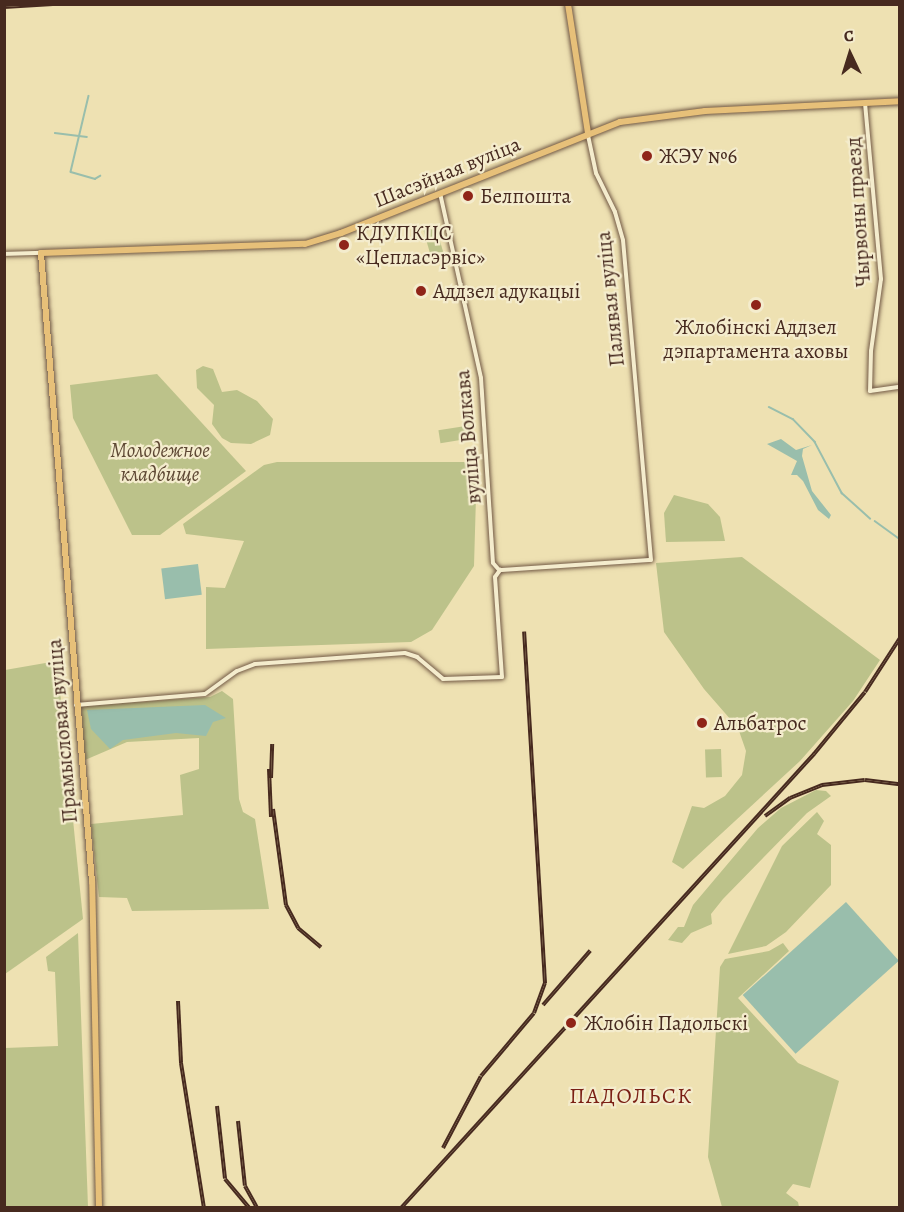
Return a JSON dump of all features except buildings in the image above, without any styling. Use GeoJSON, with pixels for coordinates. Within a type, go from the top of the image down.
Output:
{"type":"FeatureCollection","features":[{"type":"Feature","properties":{"kind":"main road","name":"Палявая вуліца"},"geometry":{"type":"LineString","coordinates":[[568,4],[588,133]]}},
{"type":"Feature","properties":{"kind":"main road","name":"Шасэйная вуліца"},"geometry":{"type":"LineString","coordinates":[[42,253],[305,244],[341,233],[620,122],[666,114],[900,101]]}},
{"type":"Feature","properties":{"kind":"main road","name":"Прамысловая вуліца"},"geometry":{"type":"LineString","coordinates":[[42,253],[93,901],[99,1208]]}},
{"type":"Feature","properties":{"kind":"street","name":"Чырвоны праезд"},"geometry":{"type":"LineString","coordinates":[[865,103],[881,279],[871,351],[870,391],[900,387]]}},
{"type":"Feature","properties":{"kind":"street","name":"Палявая вуліца"},"geometry":{"type":"LineString","coordinates":[[500,570],[651,560],[623,240],[615,212],[596,173],[588,133]]}},
{"type":"Feature","properties":{"kind":"street","name":"вуліца Волкава"},"geometry":{"type":"LineString","coordinates":[[76,705],[205,694],[243,667],[255,664],[405,653],[417,657],[443,679],[502,677],[495,577],[500,570],[493,563],[481,378],[440,193]]}},
{"type":"Feature","properties":{"kind":"street","name":"Шасэйная вуліца"},"geometry":{"type":"LineString","coordinates":[[4,254],[42,253]]}},
{"type":"Feature","properties":{"kind":"green space"},"geometry":{"type":"Polygon","coordinates":[[[436,227],[443,252],[431,256],[424,231],[436,227]]]}},
{"type":"Feature","properties":{"kind":"green space"},"geometry":{"type":"Polygon","coordinates":[[[203,366],[213,369],[222,392],[237,390],[257,401],[273,419],[270,435],[251,444],[231,443],[222,438],[212,424],[214,405],[197,388],[196,370],[203,366]]]}},
{"type":"Feature","properties":{"kind":"green space","name":"Молодежное кладбище"},"geometry":{"type":"Polygon","coordinates":[[[157,374],[246,471],[160,535],[132,535],[73,418],[70,385],[157,374]]]}},
{"type":"Feature","properties":{"kind":"green space"},"geometry":{"type":"Polygon","coordinates":[[[472,425],[474,438],[440,443],[438,430],[472,425]]]}},
{"type":"Feature","properties":{"kind":"green space"},"geometry":{"type":"Polygon","coordinates":[[[277,462],[477,462],[474,566],[432,630],[411,642],[206,649],[206,587],[225,588],[244,541],[186,534],[183,524],[264,465],[277,462]]]}},
{"type":"Feature","properties":{"kind":"green space"},"geometry":{"type":"Polygon","coordinates":[[[674,495],[708,504],[720,517],[725,541],[666,542],[664,513],[674,495]]]}},
{"type":"Feature","properties":{"kind":"green space"},"geometry":{"type":"Polygon","coordinates":[[[742,557],[880,660],[853,701],[800,761],[683,869],[672,862],[692,806],[704,808],[725,796],[742,775],[746,751],[738,728],[704,689],[664,632],[656,563],[742,557]]]}},
{"type":"Feature","properties":{"kind":"green space"},"geometry":{"type":"Polygon","coordinates":[[[57,661],[83,919],[5,974],[5,670],[57,661]]]}},
{"type":"Feature","properties":{"kind":"green space"},"geometry":{"type":"Polygon","coordinates":[[[222,691],[233,699],[239,799],[243,812],[255,819],[269,909],[132,911],[127,898],[99,897],[91,824],[183,815],[180,775],[199,769],[199,738],[127,742],[85,760],[81,706],[210,697],[222,691]]]}},
{"type":"Feature","properties":{"kind":"green space"},"geometry":{"type":"Polygon","coordinates":[[[721,749],[722,777],[706,778],[705,750],[721,749]]]}},
{"type":"Feature","properties":{"kind":"green space"},"geometry":{"type":"Polygon","coordinates":[[[816,790],[826,791],[831,796],[807,813],[723,899],[711,914],[712,924],[691,933],[682,943],[668,940],[678,927],[684,927],[693,905],[758,828],[781,808],[816,790]]]}},
{"type":"Feature","properties":{"kind":"green space"},"geometry":{"type":"Polygon","coordinates":[[[817,812],[824,821],[817,834],[831,845],[831,885],[786,932],[766,946],[728,954],[782,846],[817,812]]]}},
{"type":"Feature","properties":{"kind":"green space"},"geometry":{"type":"Polygon","coordinates":[[[78,933],[88,1207],[5,1207],[5,1048],[58,1046],[55,972],[48,971],[46,957],[78,933]]]}},
{"type":"Feature","properties":{"kind":"green space"},"geometry":{"type":"Polygon","coordinates":[[[783,943],[789,951],[738,998],[798,1063],[839,1081],[810,1188],[793,1184],[786,1193],[798,1202],[799,1207],[722,1207],[708,1157],[720,967],[725,959],[769,951],[783,943]]]}},
{"type":"Feature","properties":{"kind":"shaded area"},"geometry":{"type":"Polygon","coordinates":[[[781,439],[796,450],[812,445],[803,449],[802,456],[812,491],[831,515],[829,519],[818,510],[803,481],[797,475],[791,475],[797,461],[767,444],[781,439]]]}},
{"type":"Feature","properties":{"kind":"shaded area"},"geometry":{"type":"Polygon","coordinates":[[[198,564],[202,595],[165,599],[161,569],[198,564]]]}},
{"type":"Feature","properties":{"kind":"shaded area"},"geometry":{"type":"Polygon","coordinates":[[[205,705],[226,718],[213,722],[206,736],[176,733],[123,740],[110,749],[91,729],[87,710],[205,705]]]}},
{"type":"Feature","properties":{"kind":"shaded area"},"geometry":{"type":"Polygon","coordinates":[[[846,902],[899,961],[796,1054],[743,995],[846,902]]]}},
{"type":"Feature","properties":{"kind":"waterway"},"geometry":{"type":"LineString","coordinates":[[89,96],[71,172],[95,179],[100,176]]}},
{"type":"Feature","properties":{"kind":"waterway"},"geometry":{"type":"LineString","coordinates":[[55,133],[87,137]]}},
{"type":"Feature","properties":{"kind":"waterway"},"geometry":{"type":"LineString","coordinates":[[769,407],[793,419],[815,442],[842,493],[870,518]]}},
{"type":"Feature","properties":{"kind":"waterway"},"geometry":{"type":"LineString","coordinates":[[875,521],[900,539]]}},
{"type":"Feature","properties":{"kind":"railway"},"geometry":{"type":"LineString","coordinates":[[4,7],[53,4]]}},
{"type":"Feature","properties":{"kind":"railway"},"geometry":{"type":"LineString","coordinates":[[443,1148],[481,1076],[534,1013],[545,983],[524,632]]}},
{"type":"Feature","properties":{"kind":"railway"},"geometry":{"type":"LineString","coordinates":[[401,1208],[814,754],[865,692],[900,638]]}},
{"type":"Feature","properties":{"kind":"railway"},"geometry":{"type":"LineString","coordinates":[[271,778],[272,744]]}},
{"type":"Feature","properties":{"kind":"railway"},"geometry":{"type":"LineString","coordinates":[[269,769],[271,817]]}},
{"type":"Feature","properties":{"kind":"railway"},"geometry":{"type":"LineString","coordinates":[[765,816],[790,798],[822,785],[865,780],[900,784]]}},
{"type":"Feature","properties":{"kind":"railway"},"geometry":{"type":"LineString","coordinates":[[273,809],[286,905],[298,928],[321,947]]}},
{"type":"Feature","properties":{"kind":"railway"},"geometry":{"type":"LineString","coordinates":[[543,1005],[590,951]]}},
{"type":"Feature","properties":{"kind":"railway"},"geometry":{"type":"LineString","coordinates":[[178,1001],[181,1063],[204,1208]]}},
{"type":"Feature","properties":{"kind":"railway"},"geometry":{"type":"LineString","coordinates":[[217,1106],[225,1179],[249,1208]]}},
{"type":"Feature","properties":{"kind":"railway"},"geometry":{"type":"LineString","coordinates":[[238,1121],[245,1186],[257,1208]]}},
{"type":"Feature","properties":{"kind":"place","name":"ЖЭУ №6"},"geometry":{"type":"Point","coordinates":[647,156]}},
{"type":"Feature","properties":{"kind":"place","name":"Белпошта"},"geometry":{"type":"Point","coordinates":[468,196]}},
{"type":"Feature","properties":{"kind":"place","name":"КДУПКЦС «Цепласэрвіс»"},"geometry":{"type":"Point","coordinates":[344,245]}},
{"type":"Feature","properties":{"kind":"place","name":"Аддзел адукацыі"},"geometry":{"type":"Point","coordinates":[421,291]}},
{"type":"Feature","properties":{"kind":"place","name":"Жлобінскі Аддзел дэпартамента аховы"},"geometry":{"type":"Point","coordinates":[756,305]}},
{"type":"Feature","properties":{"kind":"place","name":"Альбатрос"},"geometry":{"type":"Point","coordinates":[702,723]}},
{"type":"Feature","properties":{"kind":"place","name":"Жлобін Падольскі"},"geometry":{"type":"Point","coordinates":[571,1023]}},
{"type":"Feature","properties":{"kind":"district","name":"ПАДОЛЬСК"},"geometry":{"type":"Point","coordinates":[631,1097]}}]}
